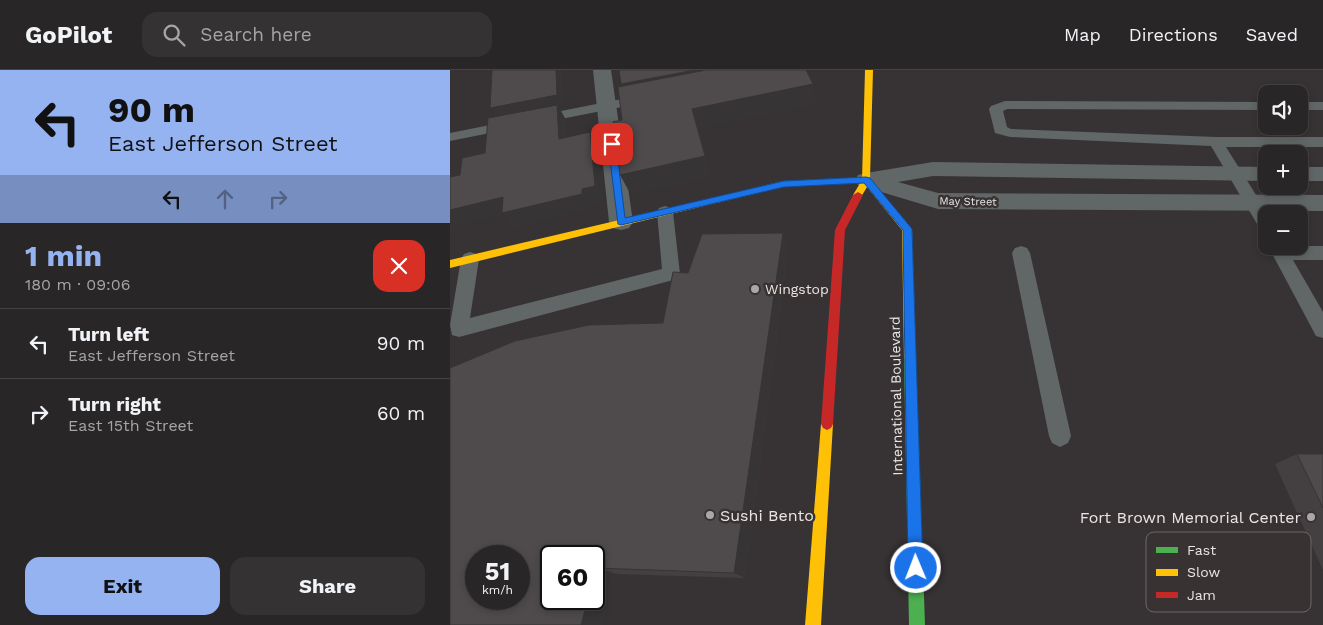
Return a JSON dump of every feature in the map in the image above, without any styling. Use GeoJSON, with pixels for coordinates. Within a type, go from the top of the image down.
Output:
{"type":"FeatureCollection","features":[{"type":"Feature","properties":{"kind":"main road"},"geometry":{"type":"LineString","coordinates":[[813,625],[840,230],[866,180],[869,70]]}},
{"type":"Feature","properties":{"kind":"main road"},"geometry":{"type":"LineString","coordinates":[[450,264],[784,184],[866,180]]}},
{"type":"Feature","properties":{"kind":"main road","name":"International Boulevard"},"geometry":{"type":"LineString","coordinates":[[866,180],[907,229],[917,625]]}},
{"type":"Feature","properties":{"kind":"street"},"geometry":{"type":"LineString","coordinates":[[602,70],[621,222]]}},
{"type":"Feature","properties":{"kind":"street"},"geometry":{"type":"LineString","coordinates":[[866,180],[933,169],[1258,174]]}},
{"type":"Feature","properties":{"kind":"street"},"geometry":{"type":"LineString","coordinates":[[1308,174],[1323,174]]}},
{"type":"Feature","properties":{"kind":"street","name":"May Street"},"geometry":{"type":"LineString","coordinates":[[866,180],[938,201],[1323,203]]}},
{"type":"Feature","properties":{"kind":"lane"},"geometry":{"type":"LineString","coordinates":[[450,137],[656,96]]}},
{"type":"Feature","properties":{"kind":"lane"},"geometry":{"type":"LineString","coordinates":[[1258,106],[1005,105],[996,109],[1000,130],[1010,134],[1216,142],[1323,142]]}},
{"type":"Feature","properties":{"kind":"lane"},"geometry":{"type":"LineString","coordinates":[[1308,106],[1323,106]]}},
{"type":"Feature","properties":{"kind":"lane"},"geometry":{"type":"LineString","coordinates":[[1216,142],[1258,211]]}},
{"type":"Feature","properties":{"kind":"lane"},"geometry":{"type":"LineString","coordinates":[[470,259],[459,330],[671,274],[665,212]]}},
{"type":"Feature","properties":{"kind":"lane"},"geometry":{"type":"LineString","coordinates":[[1308,252],[1323,253]]}},
{"type":"Feature","properties":{"kind":"lane"},"geometry":{"type":"LineString","coordinates":[[1021,253],[1060,436]]}},
{"type":"Feature","properties":{"kind":"lane"},"geometry":{"type":"LineString","coordinates":[[1282,255],[1323,330]]}},
{"type":"Feature","properties":{"kind":"building"},"geometry":{"type":"Polygon","coordinates":[[[492,70],[556,70],[557,95],[490,108],[492,70]]]}},
{"type":"Feature","properties":{"kind":"building"},"geometry":{"type":"Polygon","coordinates":[[[619,70],[695,70],[621,84],[619,70]]]}},
{"type":"Feature","properties":{"kind":"building"},"geometry":{"type":"Polygon","coordinates":[[[706,70],[806,70],[813,84],[692,109],[705,156],[620,175],[613,122],[622,120],[618,87],[706,70]]]}},
{"type":"Feature","properties":{"kind":"building"},"geometry":{"type":"Polygon","coordinates":[[[557,105],[559,139],[590,132],[595,186],[582,189],[582,194],[502,213],[503,197],[450,210],[450,177],[460,175],[462,158],[485,153],[488,118],[557,105]]]}},
{"type":"Feature","properties":{"kind":"building"},"geometry":{"type":"Polygon","coordinates":[[[783,233],[734,573],[605,568],[605,545],[540,545],[540,610],[585,610],[581,625],[450,625],[450,368],[515,341],[589,325],[663,323],[673,272],[688,273],[702,234],[783,233]]]}},
{"type":"Feature","properties":{"kind":"building"},"geometry":{"type":"Polygon","coordinates":[[[1297,454],[1323,454],[1323,508],[1297,454]]]}},
{"type":"Feature","properties":{"kind":"traffic: fast"},"geometry":{"type":"LineString","coordinates":[[717,200],[783,184],[866,180]]}},
{"type":"Feature","properties":{"kind":"traffic: fast"},"geometry":{"type":"LineString","coordinates":[[910,358],[917,625]]}},
{"type":"Feature","properties":{"kind":"traffic: slow"},"geometry":{"type":"LineString","coordinates":[[858,195],[866,180],[869,70]]}},
{"type":"Feature","properties":{"kind":"traffic: slow"},"geometry":{"type":"LineString","coordinates":[[866,180],[907,229],[910,358]]}},
{"type":"Feature","properties":{"kind":"traffic: slow"},"geometry":{"type":"LineString","coordinates":[[450,264],[717,200]]}},
{"type":"Feature","properties":{"kind":"traffic: slow"},"geometry":{"type":"LineString","coordinates":[[813,625],[827,424]]}},
{"type":"Feature","properties":{"kind":"traffic: jam"},"geometry":{"type":"LineString","coordinates":[[827,424],[840,230],[858,195]]}},
{"type":"Feature","properties":{"kind":"place","name":"Wingstop"},"geometry":{"type":"Point","coordinates":[755,289]}},
{"type":"Feature","properties":{"kind":"place","name":"Sushi Bento"},"geometry":{"type":"Point","coordinates":[710,515]}},
{"type":"Feature","properties":{"kind":"place","name":"Fort Brown Memorial Center"},"geometry":{"type":"Point","coordinates":[1311,517]}},
{"type":"Feature","properties":{"kind":"route"},"geometry":{"type":"LineString","coordinates":[[612,144],[621,222],[784,184],[866,180],[898,216],[907,229],[916,568]]}}]}
